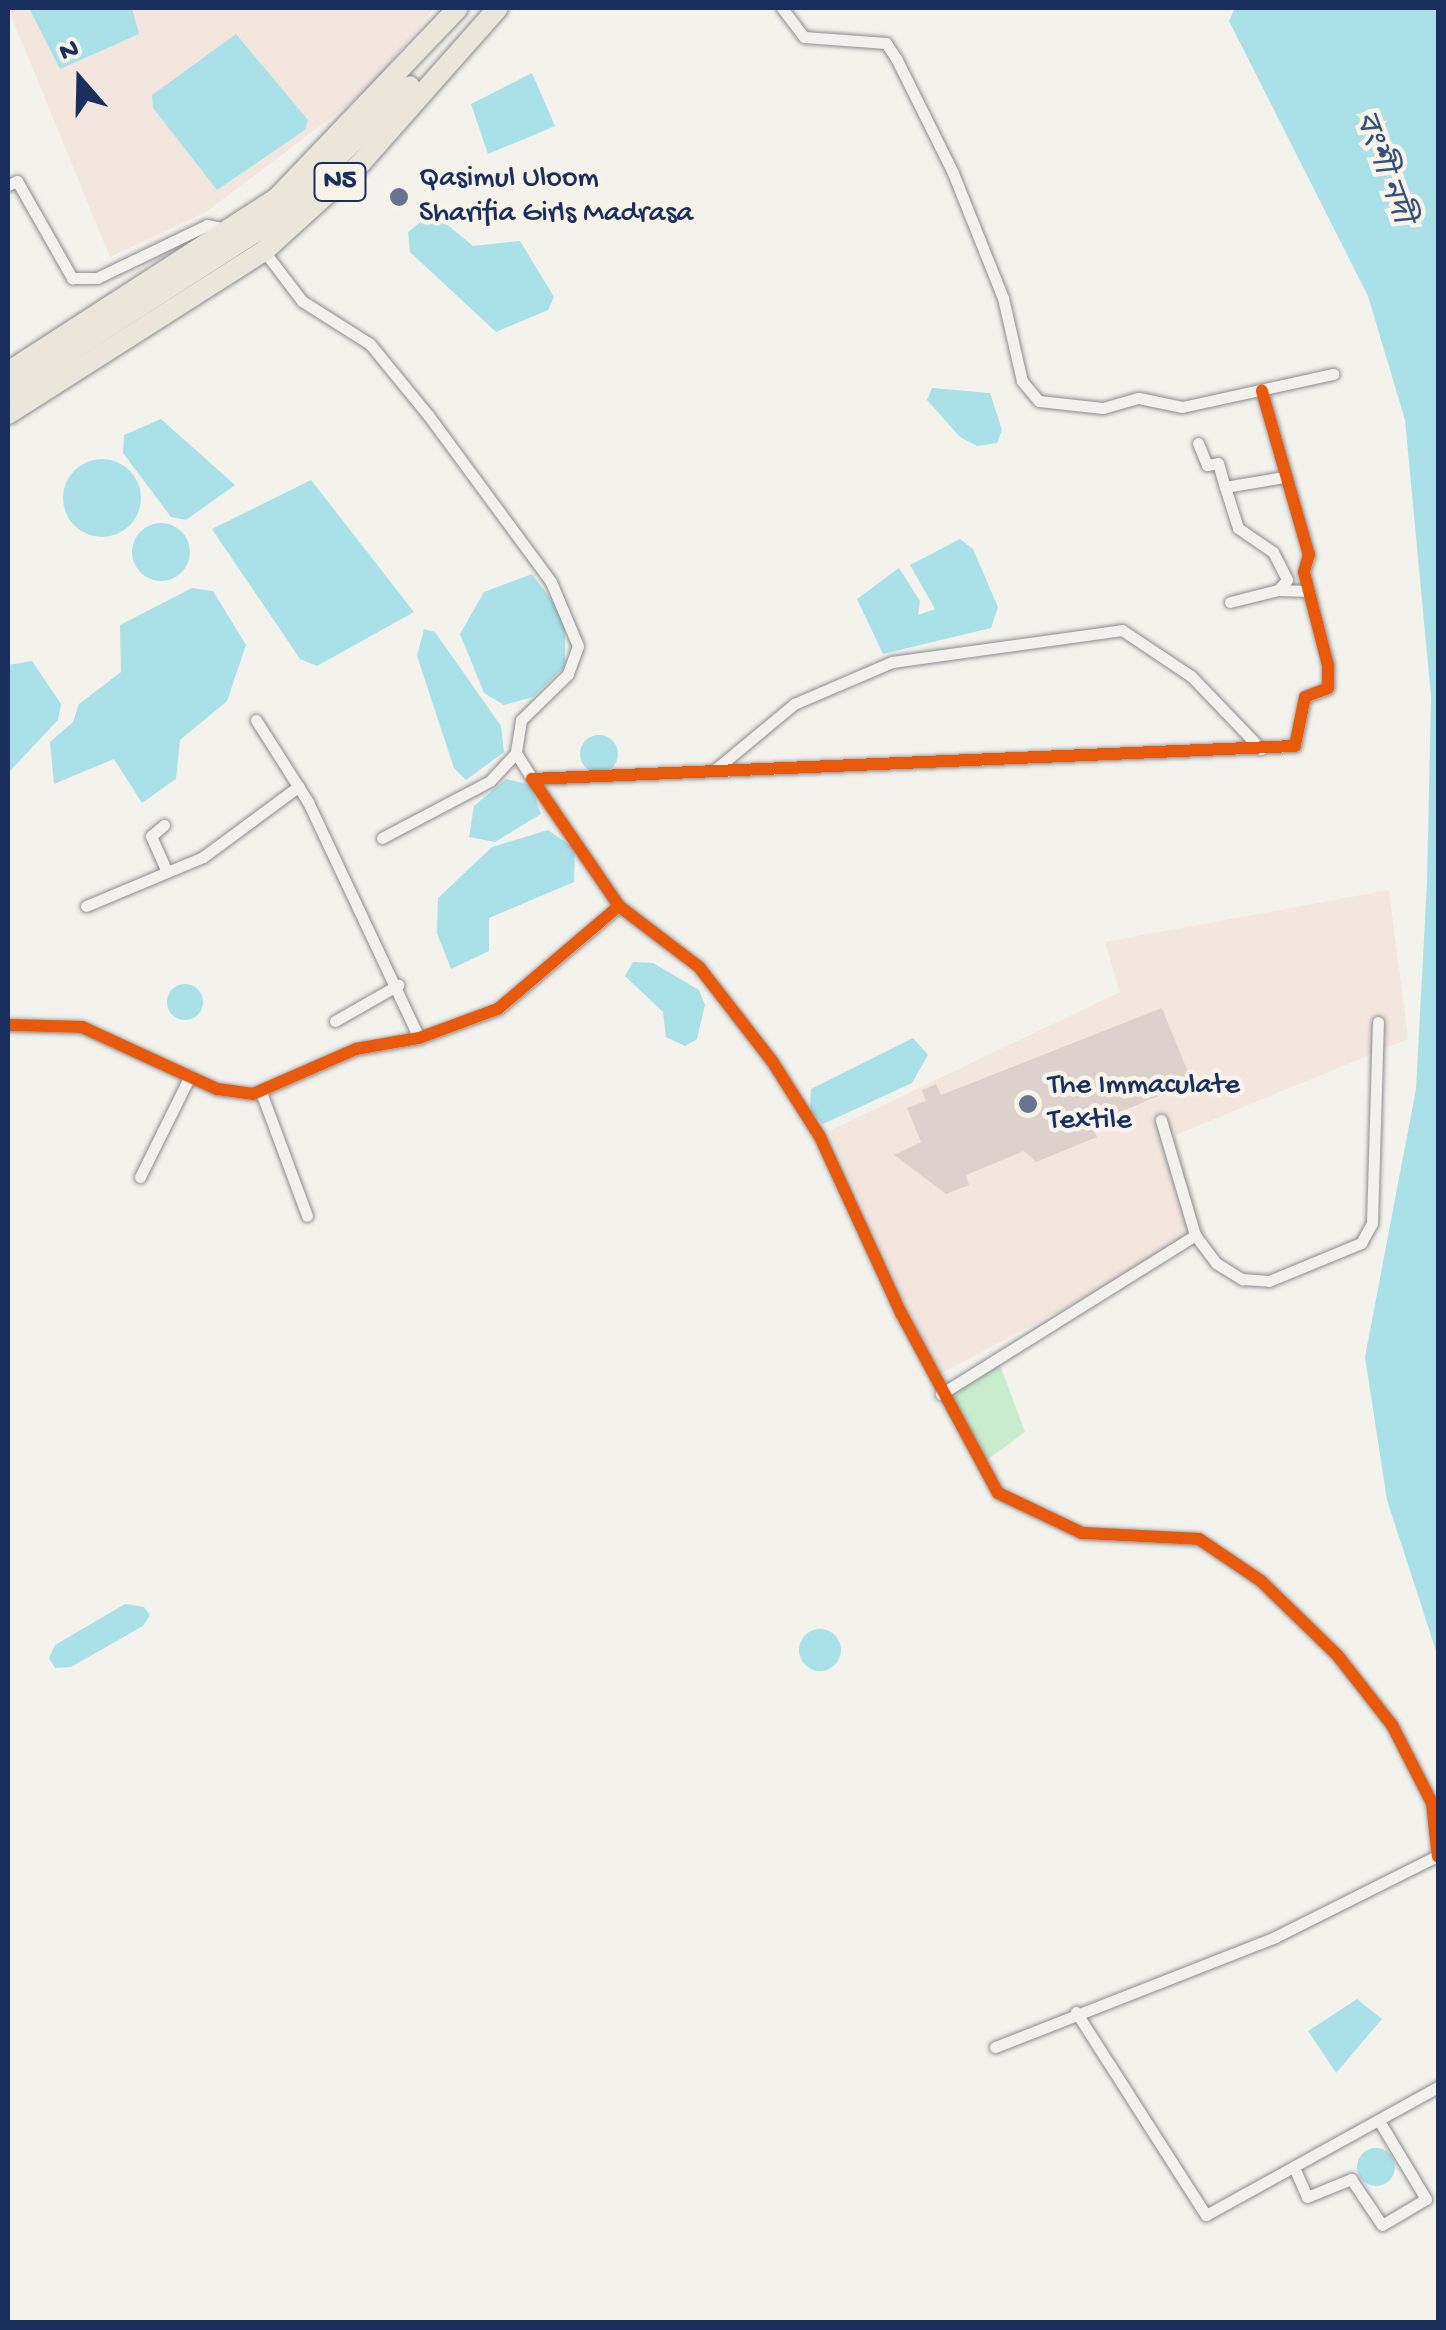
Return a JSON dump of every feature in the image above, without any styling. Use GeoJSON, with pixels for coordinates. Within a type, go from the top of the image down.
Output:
{"type":"FeatureCollection","features":[{"type":"Feature","properties":{"kind":"highway","name":"N5"},"geometry":{"type":"LineString","coordinates":[[169,281],[328,151],[458,8]]}},
{"type":"Feature","properties":{"kind":"highway","name":"N5"},"geometry":{"type":"LineString","coordinates":[[8,372],[273,221],[480,8]]}},
{"type":"Feature","properties":{"kind":"highway","name":"N5"},"geometry":{"type":"LineString","coordinates":[[8,414],[155,326],[264,252],[360,164],[498,8]]}},
{"type":"Feature","properties":{"kind":"highway","name":"N5"},"geometry":{"type":"LineString","coordinates":[[8,391],[78,334]]}},
{"type":"Feature","properties":{"kind":"street"},"geometry":{"type":"LineString","coordinates":[[782,8],[804,37],[886,43],[984,248],[1022,382],[1039,402],[1103,408],[1139,398],[1182,406],[1334,374]]}},
{"type":"Feature","properties":{"kind":"street"},"geometry":{"type":"LineString","coordinates":[[8,185],[17,181],[72,278],[97,278],[207,225],[235,230]]}},
{"type":"Feature","properties":{"kind":"street"},"geometry":{"type":"LineString","coordinates":[[264,252],[302,301],[370,344],[573,623],[577,660],[520,720],[516,753],[620,906],[699,967],[772,1061],[820,1137],[941,1394],[998,1493],[1082,1533],[1199,1539],[1261,1581],[1338,1656],[1392,1725],[1432,1802],[1438,1856],[1275,1936],[1076,2012],[994,2048]]}},
{"type":"Feature","properties":{"kind":"street"},"geometry":{"type":"LineString","coordinates":[[532,779],[1295,746],[1305,697],[1328,688],[1309,591],[1309,556],[1262,391]]}},
{"type":"Feature","properties":{"kind":"street"},"geometry":{"type":"LineString","coordinates":[[1198,442],[1207,465],[1218,463],[1238,528],[1273,552],[1287,580],[1278,590]]}},
{"type":"Feature","properties":{"kind":"street"},"geometry":{"type":"LineString","coordinates":[[1225,487],[1284,478]]}},
{"type":"Feature","properties":{"kind":"street"},"geometry":{"type":"LineString","coordinates":[[1230,602],[1278,590],[1309,591]]}},
{"type":"Feature","properties":{"kind":"street"},"geometry":{"type":"LineString","coordinates":[[717,768],[794,704],[892,662],[1122,630],[1190,676],[1261,748]]}},
{"type":"Feature","properties":{"kind":"street"},"geometry":{"type":"LineString","coordinates":[[256,720],[298,786],[398,985],[420,1038]]}},
{"type":"Feature","properties":{"kind":"street"},"geometry":{"type":"LineString","coordinates":[[382,838],[462,800],[516,753]]}},
{"type":"Feature","properties":{"kind":"street"},"geometry":{"type":"LineString","coordinates":[[86,906],[208,854],[298,786]]}},
{"type":"Feature","properties":{"kind":"street"},"geometry":{"type":"LineString","coordinates":[[164,824],[151,836],[166,870]]}},
{"type":"Feature","properties":{"kind":"street"},"geometry":{"type":"LineString","coordinates":[[8,1024],[82,1028],[241,1096],[261,1092],[356,1049],[420,1038],[512,1000],[620,906]]}},
{"type":"Feature","properties":{"kind":"street"},"geometry":{"type":"LineString","coordinates":[[334,1020],[398,985]]}},
{"type":"Feature","properties":{"kind":"street"},"geometry":{"type":"LineString","coordinates":[[1161,1120],[1195,1234],[1216,1264],[1242,1278],[1269,1280],[1362,1243],[1374,1209],[1378,1022]]}},
{"type":"Feature","properties":{"kind":"street"},"geometry":{"type":"LineString","coordinates":[[140,1177],[190,1076]]}},
{"type":"Feature","properties":{"kind":"street"},"geometry":{"type":"LineString","coordinates":[[261,1092],[308,1216]]}},
{"type":"Feature","properties":{"kind":"street"},"geometry":{"type":"LineString","coordinates":[[941,1394],[1195,1234]]}},
{"type":"Feature","properties":{"kind":"street"},"geometry":{"type":"LineString","coordinates":[[1076,2012],[1206,2216],[1296,2172],[1438,2087]]}},
{"type":"Feature","properties":{"kind":"street"},"geometry":{"type":"LineString","coordinates":[[1296,2172],[1307,2197],[1351,2178],[1382,2225],[1426,2199],[1381,2124]]}},
{"type":"Feature","properties":{"kind":"shaded area"},"geometry":{"type":"Polygon","coordinates":[[[8,8],[434,8],[370,88],[206,212],[110,257],[8,8]]]}},
{"type":"Feature","properties":{"kind":"shaded area"},"geometry":{"type":"Polygon","coordinates":[[[1389,890],[1408,1039],[1176,1135],[1206,1233],[938,1375],[829,1131],[1120,992],[1105,942],[1389,890]]]}},
{"type":"Feature","properties":{"kind":"green space"},"geometry":{"type":"Polygon","coordinates":[[[1000,1365],[1025,1432],[983,1463],[949,1395],[1000,1365]]]}},
{"type":"Feature","properties":{"kind":"water"},"geometry":{"type":"Polygon","coordinates":[[[29,8],[132,8],[139,34],[60,69],[29,8]]]}},
{"type":"Feature","properties":{"kind":"water","name":"বংশী নদী"},"geometry":{"type":"Polygon","coordinates":[[[1235,8],[1438,8],[1438,1657],[1387,1500],[1365,1357],[1416,1089],[1427,882],[1431,696],[1405,420],[1368,296],[1229,21],[1235,8]]]}},
{"type":"Feature","properties":{"kind":"water"},"geometry":{"type":"Polygon","coordinates":[[[236,34],[308,120],[305,130],[217,190],[153,108],[152,95],[236,34]]]}},
{"type":"Feature","properties":{"kind":"water"},"geometry":{"type":"Polygon","coordinates":[[[532,73],[555,126],[488,154],[471,104],[532,73]]]}},
{"type":"Feature","properties":{"kind":"water"},"geometry":{"type":"Polygon","coordinates":[[[423,220],[443,221],[473,246],[520,241],[554,297],[548,310],[496,332],[410,252],[408,232],[423,220]]]}},
{"type":"Feature","properties":{"kind":"water"},"geometry":{"type":"Polygon","coordinates":[[[932,388],[990,393],[1002,430],[997,443],[977,446],[960,437],[927,400],[932,388]]]}},
{"type":"Feature","properties":{"kind":"water"},"geometry":{"type":"Polygon","coordinates":[[[161,419],[235,485],[186,520],[171,517],[123,453],[124,435],[161,419]]]}},
{"type":"Feature","properties":{"kind":"water"},"geometry":{"type":"Polygon","coordinates":[[[102,459],[130,470],[141,498],[130,526],[102,537],[74,526],[63,498],[74,470],[102,459]]]}},
{"type":"Feature","properties":{"kind":"water"},"geometry":{"type":"Polygon","coordinates":[[[311,480],[414,612],[317,666],[300,659],[212,529],[311,480]]]}},
{"type":"Feature","properties":{"kind":"water"},"geometry":{"type":"Polygon","coordinates":[[[161,523],[181,532],[190,552],[181,572],[161,581],[141,572],[132,552],[141,532],[161,523]]]}},
{"type":"Feature","properties":{"kind":"water"},"geometry":{"type":"Polygon","coordinates":[[[960,539],[973,549],[998,607],[991,628],[883,654],[857,599],[899,568],[920,601],[918,615],[935,609],[910,565],[960,539]]]}},
{"type":"Feature","properties":{"kind":"water"},"geometry":{"type":"Polygon","coordinates":[[[532,574],[565,618],[565,666],[533,697],[504,705],[484,693],[460,634],[484,592],[532,574]]]}},
{"type":"Feature","properties":{"kind":"water"},"geometry":{"type":"Polygon","coordinates":[[[192,588],[213,591],[246,645],[227,701],[180,740],[176,779],[142,803],[114,759],[54,784],[50,742],[73,722],[79,704],[121,672],[120,625],[192,588]]]}},
{"type":"Feature","properties":{"kind":"water"},"geometry":{"type":"Polygon","coordinates":[[[424,629],[435,632],[501,726],[504,752],[466,780],[454,768],[417,656],[424,629]]]}},
{"type":"Feature","properties":{"kind":"water"},"geometry":{"type":"Polygon","coordinates":[[[32,661],[61,704],[58,720],[8,773],[8,665],[32,661]]]}},
{"type":"Feature","properties":{"kind":"water"},"geometry":{"type":"Polygon","coordinates":[[[599,735],[613,740],[618,754],[613,768],[599,773],[585,768],[580,754],[585,740],[599,735]]]}},
{"type":"Feature","properties":{"kind":"water"},"geometry":{"type":"Polygon","coordinates":[[[506,779],[531,785],[541,814],[495,842],[469,837],[474,806],[506,779]]]}},
{"type":"Feature","properties":{"kind":"water"},"geometry":{"type":"Polygon","coordinates":[[[548,830],[575,849],[574,882],[489,918],[489,951],[451,969],[437,933],[438,898],[492,847],[548,830]]]}},
{"type":"Feature","properties":{"kind":"water"},"geometry":{"type":"Polygon","coordinates":[[[633,962],[653,963],[699,990],[705,1005],[697,1039],[685,1046],[666,1037],[663,1012],[625,976],[633,962]]]}},
{"type":"Feature","properties":{"kind":"water"},"geometry":{"type":"Polygon","coordinates":[[[185,984],[198,989],[203,1002],[198,1015],[185,1020],[172,1015],[167,1002],[172,989],[185,984]]]}},
{"type":"Feature","properties":{"kind":"water"},"geometry":{"type":"Polygon","coordinates":[[[913,1038],[928,1055],[912,1083],[823,1124],[810,1110],[811,1089],[913,1038]]]}},
{"type":"Feature","properties":{"kind":"water"},"geometry":{"type":"Polygon","coordinates":[[[125,1604],[144,1607],[150,1615],[143,1626],[71,1667],[55,1668],[49,1658],[55,1645],[125,1604]]]}},
{"type":"Feature","properties":{"kind":"water"},"geometry":{"type":"Polygon","coordinates":[[[820,1629],[835,1635],[841,1650],[835,1665],[820,1671],[805,1665],[799,1650],[805,1635],[820,1629]]]}},
{"type":"Feature","properties":{"kind":"water"},"geometry":{"type":"Polygon","coordinates":[[[1357,1999],[1382,2019],[1336,2073],[1308,2031],[1357,1999]]]}},
{"type":"Feature","properties":{"kind":"water"},"geometry":{"type":"Polygon","coordinates":[[[1376,2148],[1390,2153],[1395,2167],[1390,2181],[1376,2186],[1362,2181],[1357,2167],[1362,2153],[1376,2148]]]}},
{"type":"Feature","properties":{"kind":"building","name":"The Immaculate Textile"},"geometry":{"type":"Polygon","coordinates":[[[1162,1008],[1192,1082],[1091,1124],[1097,1137],[1036,1162],[1024,1151],[966,1175],[969,1185],[946,1194],[894,1155],[921,1142],[907,1108],[926,1101],[922,1090],[936,1084],[941,1095],[1162,1008]]]}},
{"type":"Feature","properties":{"kind":"cycle path"},"geometry":{"type":"LineString","coordinates":[[619,906],[532,779],[1295,746],[1305,697],[1328,688],[1328,665],[1304,572],[1309,555],[1262,391]]}},
{"type":"Feature","properties":{"kind":"cycle path"},"geometry":{"type":"LineString","coordinates":[[8,1025],[82,1027],[217,1089],[253,1094],[356,1049],[419,1038],[498,1009],[619,906],[699,967],[772,1061],[820,1137],[901,1313],[998,1493],[1082,1533],[1199,1539],[1261,1581],[1338,1656],[1392,1725],[1432,1803],[1438,1857]]}},
{"type":"Feature","properties":{"kind":"place","name":"Qasimul Uloom Sharifia Girls Madrasa"},"geometry":{"type":"Point","coordinates":[399,197]}},
{"type":"Feature","properties":{"kind":"place","name":"The Immaculate Textile"},"geometry":{"type":"Point","coordinates":[1028,1104]}}]}
